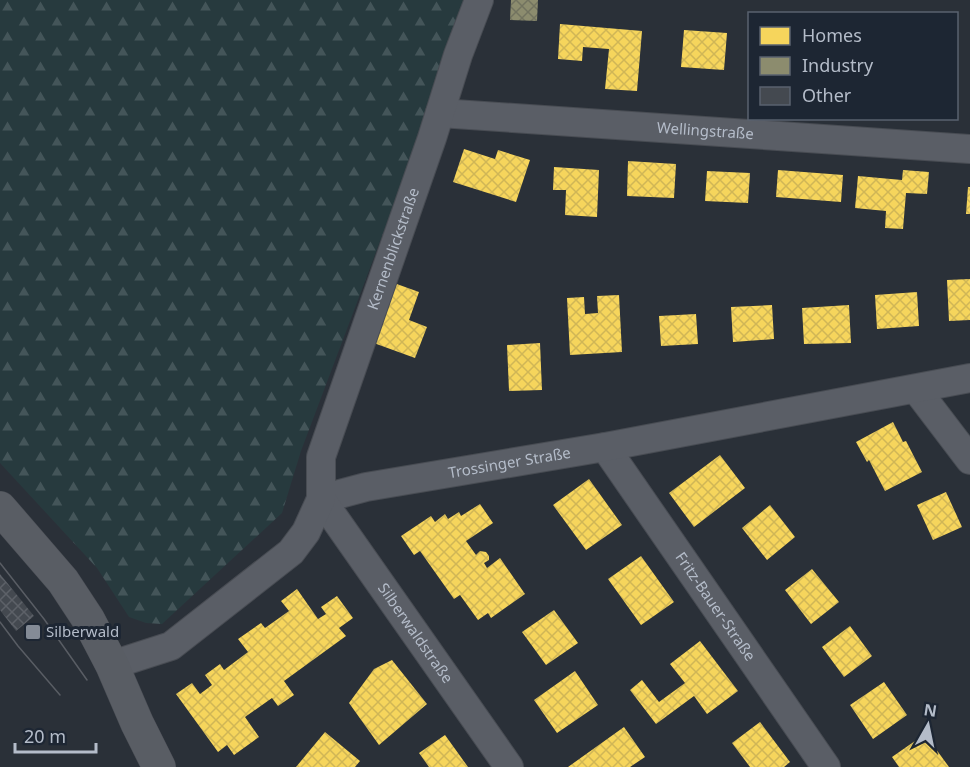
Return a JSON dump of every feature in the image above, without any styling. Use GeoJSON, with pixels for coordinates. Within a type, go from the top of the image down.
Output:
{"type":"FeatureCollection","features":[{"type":"Feature","properties":{"kind":"main road"},"geometry":{"type":"LineString","coordinates":[[0,508],[63,581],[88,619],[159,767]]}},
{"type":"Feature","properties":{"kind":"street","name":"Kernenblickstraße"},"geometry":{"type":"LineString","coordinates":[[321,499],[321,457],[458,55],[479,0]]}},
{"type":"Feature","properties":{"kind":"street","name":"Wellingstraße"},"geometry":{"type":"LineString","coordinates":[[440,112],[970,149]]}},
{"type":"Feature","properties":{"kind":"street","name":"Trossinger Straße"},"geometry":{"type":"LineString","coordinates":[[321,499],[366,487],[605,447],[970,378]]}},
{"type":"Feature","properties":{"kind":"street"},"geometry":{"type":"LineString","coordinates":[[916,389],[970,460]]}},
{"type":"Feature","properties":{"kind":"street","name":"Fritz-Bauer-Straße"},"geometry":{"type":"LineString","coordinates":[[605,447],[826,767]]}},
{"type":"Feature","properties":{"kind":"street"},"geometry":{"type":"LineString","coordinates":[[112,665],[171,646],[291,552],[306,532],[321,499]]}},
{"type":"Feature","properties":{"kind":"street","name":"Silberwaldstraße"},"geometry":{"type":"LineString","coordinates":[[321,499],[509,767]]}},
{"type":"Feature","properties":{"kind":"green space"},"geometry":{"type":"Polygon","coordinates":[[[0,0],[471,0],[301,451],[282,513],[162,624],[146,623],[129,617],[97,568],[0,463],[0,0]]]}},
{"type":"Feature","properties":{"kind":"building: Homes"},"geometry":{"type":"Polygon","coordinates":[[[560,24],[642,31],[637,91],[605,89],[609,49],[583,47],[582,61],[558,59],[560,24]]]}},
{"type":"Feature","properties":{"kind":"building: Homes"},"geometry":{"type":"Polygon","coordinates":[[[684,30],[727,33],[724,70],[681,67],[684,30]]]}},
{"type":"Feature","properties":{"kind":"building: Homes"},"geometry":{"type":"Polygon","coordinates":[[[464,149],[495,159],[498,150],[530,160],[516,202],[453,182],[464,149]]]}},
{"type":"Feature","properties":{"kind":"building: Homes"},"geometry":{"type":"Polygon","coordinates":[[[628,161],[676,164],[674,198],[627,196],[628,161]]]}},
{"type":"Feature","properties":{"kind":"building: Homes"},"geometry":{"type":"Polygon","coordinates":[[[554,167],[599,170],[597,217],[565,215],[566,190],[553,190],[554,167]]]}},
{"type":"Feature","properties":{"kind":"building: Homes"},"geometry":{"type":"Polygon","coordinates":[[[778,170],[843,175],[841,202],[776,197],[778,170]]]}},
{"type":"Feature","properties":{"kind":"building: Homes"},"geometry":{"type":"Polygon","coordinates":[[[903,170],[929,172],[927,194],[906,193],[903,229],[885,228],[886,211],[855,208],[858,176],[902,180],[903,170]]]}},
{"type":"Feature","properties":{"kind":"building: Homes"},"geometry":{"type":"Polygon","coordinates":[[[707,171],[750,173],[748,203],[705,201],[707,171]]]}},
{"type":"Feature","properties":{"kind":"building: Homes"},"geometry":{"type":"Polygon","coordinates":[[[968,187],[970,187],[970,214],[966,214],[968,187]]]}},
{"type":"Feature","properties":{"kind":"building: Homes"},"geometry":{"type":"Polygon","coordinates":[[[970,279],[970,320],[949,321],[947,280],[970,279]]]}},
{"type":"Feature","properties":{"kind":"building: Homes"},"geometry":{"type":"Polygon","coordinates":[[[394,283],[419,292],[409,320],[427,327],[415,358],[371,342],[394,283]]]}},
{"type":"Feature","properties":{"kind":"building: Homes"},"geometry":{"type":"Polygon","coordinates":[[[917,292],[919,326],[877,329],[875,295],[917,292]]]}},
{"type":"Feature","properties":{"kind":"building: Homes"},"geometry":{"type":"Polygon","coordinates":[[[619,295],[622,352],[570,355],[567,298],[584,297],[585,314],[598,313],[597,296],[619,295]]]}},
{"type":"Feature","properties":{"kind":"building: Homes"},"geometry":{"type":"Polygon","coordinates":[[[772,305],[774,339],[733,342],[731,307],[772,305]]]}},
{"type":"Feature","properties":{"kind":"building: Homes"},"geometry":{"type":"Polygon","coordinates":[[[849,305],[851,343],[804,344],[802,308],[849,305]]]}},
{"type":"Feature","properties":{"kind":"building: Homes"},"geometry":{"type":"Polygon","coordinates":[[[696,314],[698,344],[661,346],[659,316],[696,314]]]}},
{"type":"Feature","properties":{"kind":"building: Homes"},"geometry":{"type":"Polygon","coordinates":[[[540,343],[542,390],[509,391],[507,345],[540,343]]]}},
{"type":"Feature","properties":{"kind":"building: Homes"},"geometry":{"type":"Polygon","coordinates":[[[893,422],[922,472],[885,491],[869,460],[867,462],[856,442],[893,422]]]}},
{"type":"Feature","properties":{"kind":"building: Homes"},"geometry":{"type":"Polygon","coordinates":[[[720,455],[745,488],[694,527],[669,493],[720,455]]]}},
{"type":"Feature","properties":{"kind":"building: Homes"},"geometry":{"type":"Polygon","coordinates":[[[589,479],[622,525],[586,550],[553,505],[589,479]]]}},
{"type":"Feature","properties":{"kind":"building: Homes"},"geometry":{"type":"Polygon","coordinates":[[[946,492],[962,527],[933,540],[917,505],[946,492]]]}},
{"type":"Feature","properties":{"kind":"building: Homes"},"geometry":{"type":"Polygon","coordinates":[[[480,504],[493,523],[466,541],[476,555],[480,551],[486,552],[489,556],[489,560],[484,563],[487,568],[500,558],[525,594],[491,618],[488,613],[478,620],[460,595],[454,599],[420,551],[414,555],[401,536],[431,516],[435,522],[445,514],[448,519],[459,512],[461,516],[480,504]]]}},
{"type":"Feature","properties":{"kind":"building: Homes"},"geometry":{"type":"Polygon","coordinates":[[[770,505],[795,537],[767,560],[742,528],[770,505]]]}},
{"type":"Feature","properties":{"kind":"building: Homes"},"geometry":{"type":"Polygon","coordinates":[[[641,556],[674,602],[641,625],[608,579],[641,556]]]}},
{"type":"Feature","properties":{"kind":"building: Homes"},"geometry":{"type":"Polygon","coordinates":[[[812,569],[839,602],[811,624],[785,590],[812,569]]]}},
{"type":"Feature","properties":{"kind":"building: Homes"},"geometry":{"type":"Polygon","coordinates":[[[297,589],[318,619],[326,614],[321,607],[337,596],[353,618],[339,628],[346,636],[284,681],[294,695],[278,706],[272,698],[245,717],[259,737],[234,755],[227,745],[218,752],[176,694],[192,683],[200,694],[212,685],[205,675],[220,664],[224,670],[248,652],[238,639],[261,623],[265,628],[289,611],[281,601],[297,589]]]}},
{"type":"Feature","properties":{"kind":"building: Homes"},"geometry":{"type":"Polygon","coordinates":[[[554,610],[578,643],[546,665],[522,632],[554,610]]]}},
{"type":"Feature","properties":{"kind":"building: Homes"},"geometry":{"type":"Polygon","coordinates":[[[850,626],[872,656],[844,677],[822,647],[850,626]]]}},
{"type":"Feature","properties":{"kind":"building: Homes"},"geometry":{"type":"Polygon","coordinates":[[[700,641],[738,691],[707,714],[694,696],[656,724],[630,690],[642,680],[659,702],[685,683],[670,664],[700,641]]]}},
{"type":"Feature","properties":{"kind":"building: Homes"},"geometry":{"type":"Polygon","coordinates":[[[392,660],[427,704],[379,745],[349,703],[374,669],[392,660]]]}},
{"type":"Feature","properties":{"kind":"building: Homes"},"geometry":{"type":"Polygon","coordinates":[[[575,671],[598,705],[557,733],[534,700],[575,671]]]}},
{"type":"Feature","properties":{"kind":"building: Homes"},"geometry":{"type":"Polygon","coordinates":[[[884,682],[907,715],[873,739],[850,705],[884,682]]]}},
{"type":"Feature","properties":{"kind":"building: Homes"},"geometry":{"type":"Polygon","coordinates":[[[760,722],[790,762],[784,767],[750,767],[732,743],[760,722]]]}},
{"type":"Feature","properties":{"kind":"building: Homes"},"geometry":{"type":"Polygon","coordinates":[[[624,727],[645,757],[630,767],[568,767],[624,727]]]}},
{"type":"Feature","properties":{"kind":"building: Homes"},"geometry":{"type":"Polygon","coordinates":[[[325,732],[360,761],[355,767],[296,767],[325,732]]]}},
{"type":"Feature","properties":{"kind":"building: Homes"},"geometry":{"type":"Polygon","coordinates":[[[925,734],[949,767],[899,767],[892,757],[925,734]]]}},
{"type":"Feature","properties":{"kind":"building: Homes"},"geometry":{"type":"Polygon","coordinates":[[[445,735],[468,767],[429,767],[419,753],[445,735]]]}},
{"type":"Feature","properties":{"kind":"building: Industry"},"geometry":{"type":"Polygon","coordinates":[[[511,0],[538,0],[537,21],[510,20],[511,0]]]}},
{"type":"Feature","properties":{"kind":"building: Other"},"geometry":{"type":"Polygon","coordinates":[[[0,574],[34,616],[16,631],[0,610],[0,574]]]}},
{"type":"Feature","properties":{"kind":"tram line"},"geometry":{"type":"LineString","coordinates":[[0,563],[44,619],[87,680]]}},
{"type":"Feature","properties":{"kind":"tram line"},"geometry":{"type":"LineString","coordinates":[[0,622],[60,695]]}},
{"type":"Feature","properties":{"kind":"place","name":"Silberwald"},"geometry":{"type":"Point","coordinates":[33,632]}}]}
